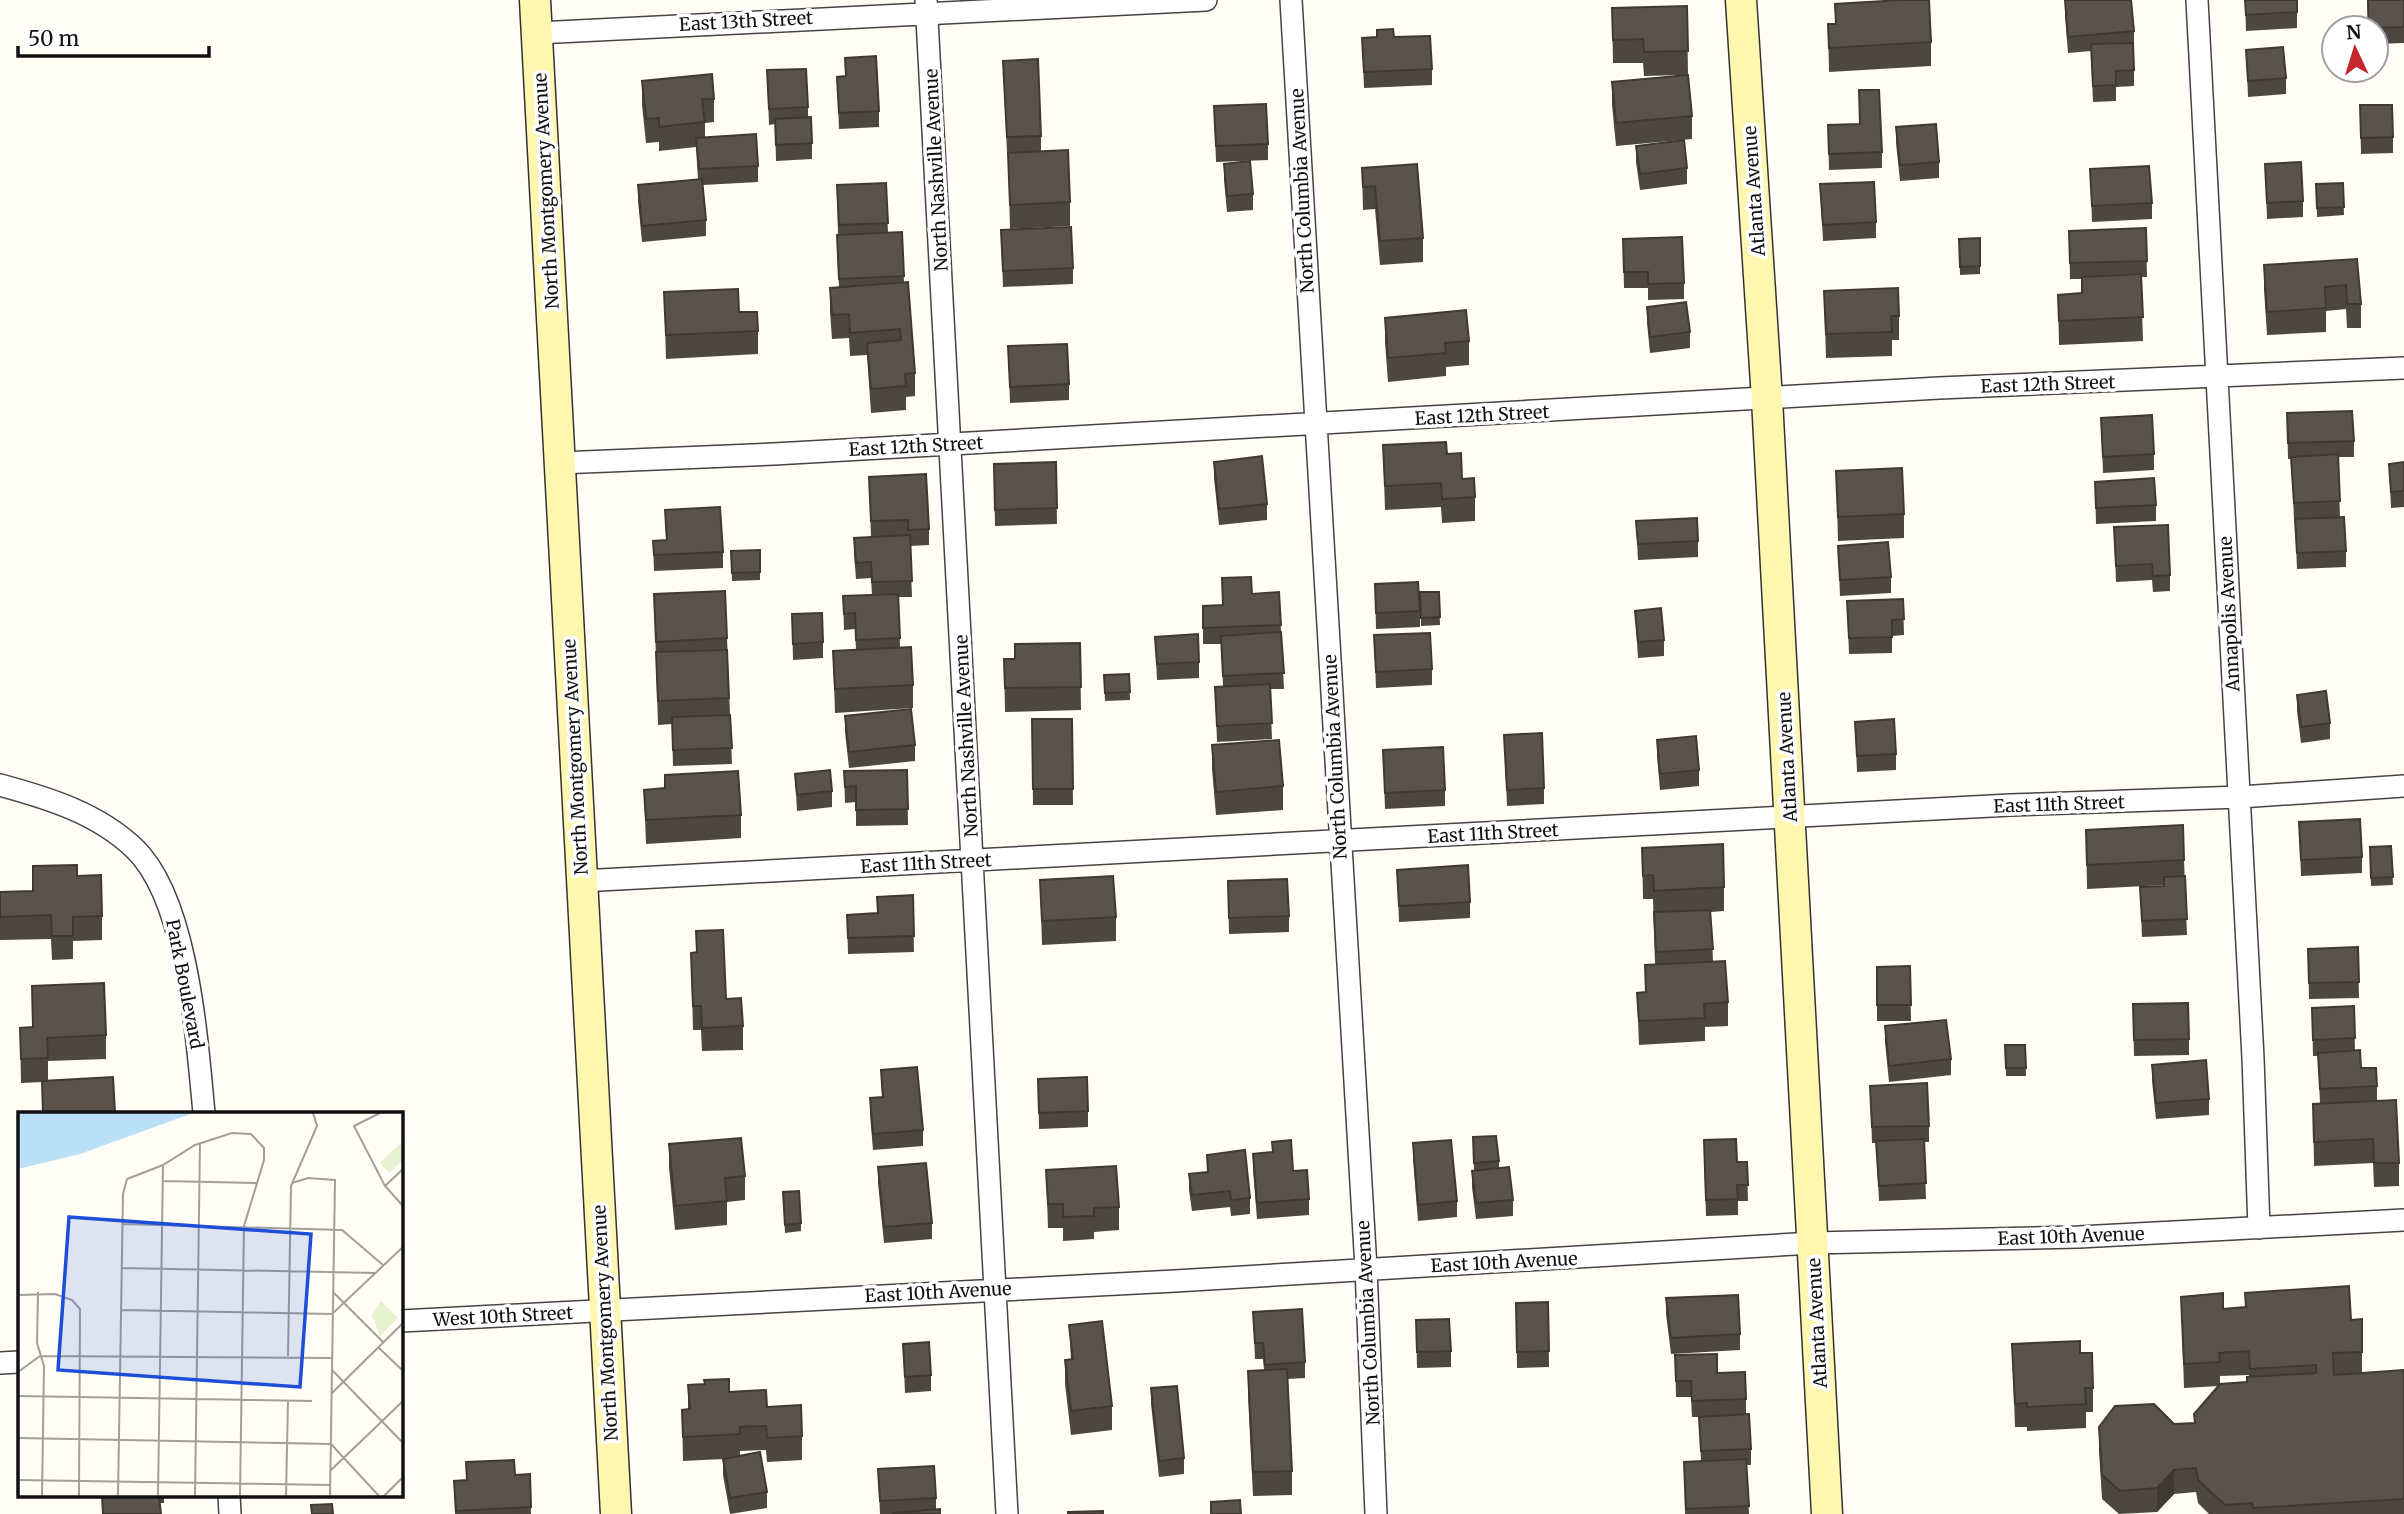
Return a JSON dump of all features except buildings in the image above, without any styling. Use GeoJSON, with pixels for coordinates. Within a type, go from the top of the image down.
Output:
{"type":"FeatureCollection","features":[{"type":"Feature","properties":{"kind":"street","name":"North Montgomery Avenue"},"geometry":{"type":"LineString","coordinates":[[535,0],[616,1514]]}},
{"type":"Feature","properties":{"kind":"street","name":"East 13th Street"},"geometry":{"type":"LineString","coordinates":[[537,33],[926,6],[1206,0]]}},
{"type":"Feature","properties":{"kind":"street","name":"North Columbia Avenue"},"geometry":{"type":"LineString","coordinates":[[1291,0],[1366,1268],[1377,1514]]}},
{"type":"Feature","properties":{"kind":"street","name":"Atlanta Avenue"},"geometry":{"type":"LineString","coordinates":[[1741,0],[1767,399],[1827,1514]]}},
{"type":"Feature","properties":{"kind":"street","name":"Annapolis Avenue"},"geometry":{"type":"LineString","coordinates":[[2197,0],[2215,376],[2240,797],[2259,1228]]}},
{"type":"Feature","properties":{"kind":"street","name":"North Nashville Avenue"},"geometry":{"type":"LineString","coordinates":[[926,6],[952,443],[1007,1514]]}},
{"type":"Feature","properties":{"kind":"street","name":"East 12th Street"},"geometry":{"type":"LineString","coordinates":[[560,463],[2404,368]]}},
{"type":"Feature","properties":{"kind":"street","name":"Park Boulevard"},"geometry":{"type":"LineString","coordinates":[[0,785],[88,814],[136,849],[155,874],[169,902],[177,933],[199,1060],[204,1112]]}},
{"type":"Feature","properties":{"kind":"street","name":"East 11th Street"},"geometry":{"type":"LineString","coordinates":[[581,881],[1790,817],[2240,797],[2404,786]]}},
{"type":"Feature","properties":{"kind":"street","name":"East 10th Avenue"},"geometry":{"type":"LineString","coordinates":[[605,1311],[1813,1243],[2079,1237],[2404,1220]]}},
{"type":"Feature","properties":{"kind":"street","name":"West 10th Street"},"geometry":{"type":"LineString","coordinates":[[402,1321],[605,1311]]}},
{"type":"Feature","properties":{"kind":"street"},"geometry":{"type":"LineString","coordinates":[[0,1363],[18,1362]]}},
{"type":"Feature","properties":{"kind":"street"},"geometry":{"type":"LineString","coordinates":[[229,1496],[230,1514]]}}]}
